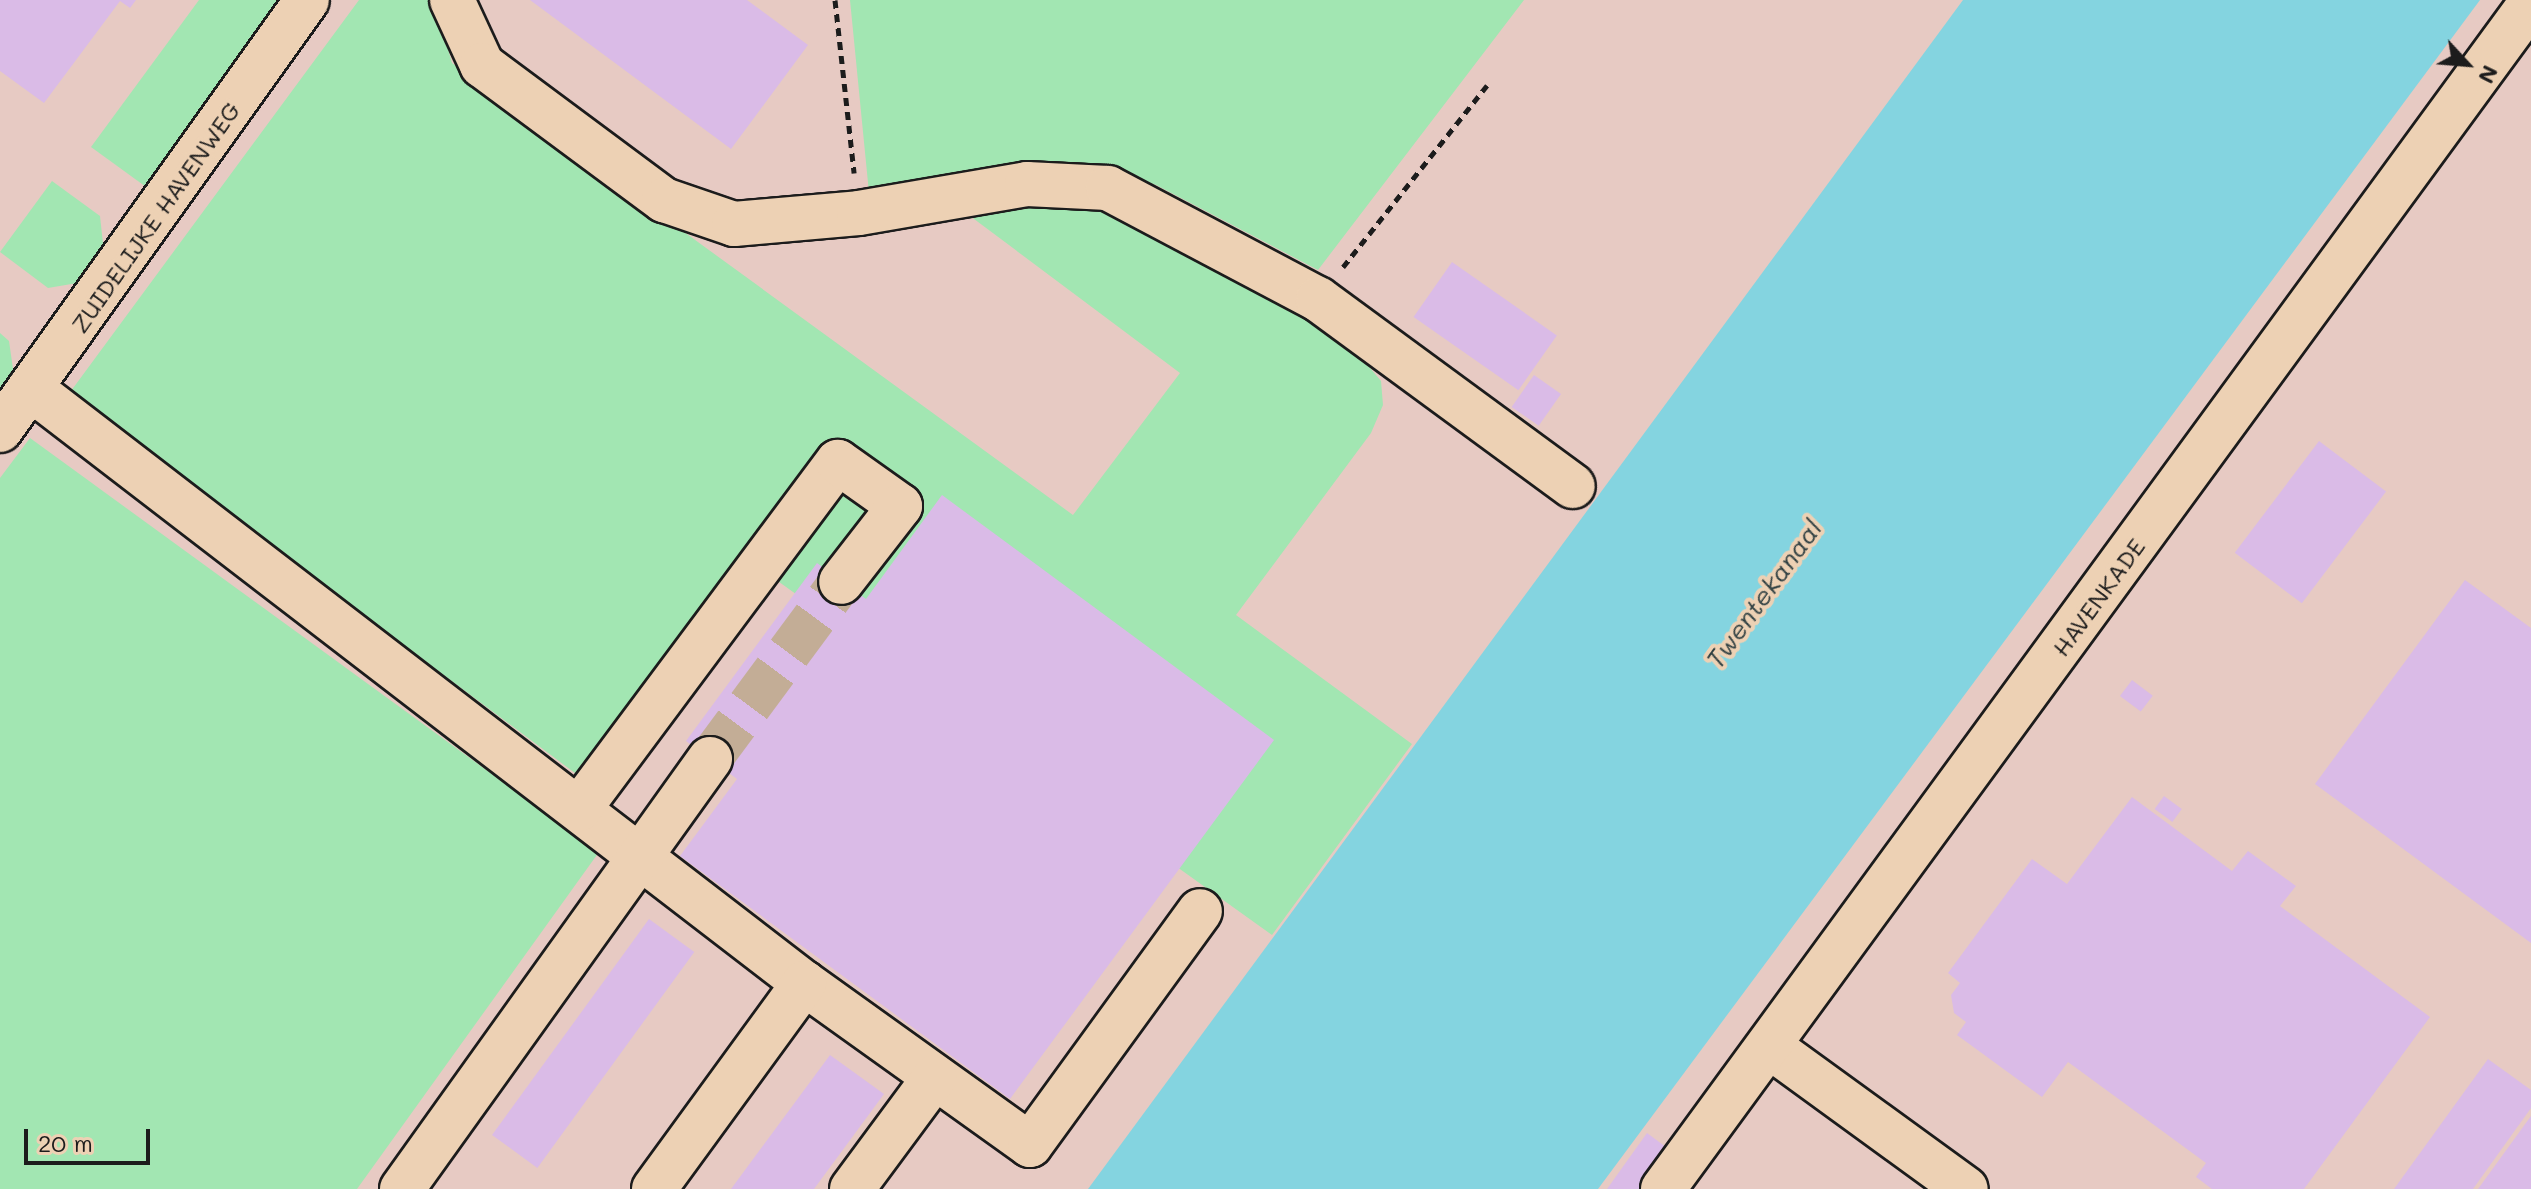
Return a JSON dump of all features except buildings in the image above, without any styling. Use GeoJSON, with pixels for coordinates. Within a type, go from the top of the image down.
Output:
{"type":"FeatureCollection","features":[{"type":"Feature","properties":{"kind":"street","name":"ZUIDELIJKE HAVENWEG"},"geometry":{"type":"LineString","coordinates":[[0,430],[307,0]]}},
{"type":"Feature","properties":{"kind":"street"},"geometry":{"type":"LineString","coordinates":[[452,0],[482,65],[664,200],[734,224],[859,213],[1027,184],[1108,188],[1318,299],[1573,486]]}},
{"type":"Feature","properties":{"kind":"street","name":"HAVENKADE"},"geometry":{"type":"LineString","coordinates":[[1663,1189],[2531,3]]}},
{"type":"Feature","properties":{"kind":"street"},"geometry":{"type":"LineString","coordinates":[[30,388],[804,983],[1030,1145],[1200,911]]}},
{"type":"Feature","properties":{"kind":"street"},"geometry":{"type":"LineString","coordinates":[[579,809],[838,462],[900,506],[841,582]]}},
{"type":"Feature","properties":{"kind":"street"},"geometry":{"type":"LineString","coordinates":[[402,1189],[643,859],[710,759]]}},
{"type":"Feature","properties":{"kind":"street"},"geometry":{"type":"LineString","coordinates":[[654,1189],[804,983]]}},
{"type":"Feature","properties":{"kind":"street"},"geometry":{"type":"LineString","coordinates":[[1769,1046],[1966,1189]]}},
{"type":"Feature","properties":{"kind":"street"},"geometry":{"type":"LineString","coordinates":[[852,1189],[935,1077]]}},
{"type":"Feature","properties":{"kind":"path"},"geometry":{"type":"LineString","coordinates":[[835,0],[859,213]]}},
{"type":"Feature","properties":{"kind":"path"},"geometry":{"type":"LineString","coordinates":[[1318,299],[1487,85]]}},
{"type":"Feature","properties":{"kind":"shaded area","name":"Twentekanaal"},"geometry":{"type":"Polygon","coordinates":[[[0,0],[2531,0],[2531,1189],[0,1189],[0,0]]]}},
{"type":"Feature","properties":{"kind":"green space"},"geometry":{"type":"Polygon","coordinates":[[[199,0],[293,0],[153,192],[91,147],[199,0]]]}},
{"type":"Feature","properties":{"kind":"green space"},"geometry":{"type":"Polygon","coordinates":[[[359,0],[434,0],[452,63],[1073,515],[1180,373],[962,210],[1095,202],[1292,305],[1360,356],[1381,381],[1383,405],[1371,433],[1236,615],[1412,744],[1272,935],[747,559],[587,782],[68,395],[359,0]]]}},
{"type":"Feature","properties":{"kind":"green space"},"geometry":{"type":"Polygon","coordinates":[[[850,0],[1524,0],[1318,270],[1156,185],[1100,166],[870,203],[850,0]]]}},
{"type":"Feature","properties":{"kind":"green space"},"geometry":{"type":"Polygon","coordinates":[[[52,181],[100,216],[104,253],[83,282],[48,288],[0,252],[52,181]]]}},
{"type":"Feature","properties":{"kind":"green space"},"geometry":{"type":"Polygon","coordinates":[[[0,333],[9,341],[14,376],[0,395],[0,333]]]}},
{"type":"Feature","properties":{"kind":"green space"},"geometry":{"type":"Polygon","coordinates":[[[30,438],[599,852],[357,1189],[0,1189],[0,478],[30,438]]]}},
{"type":"Feature","properties":{"kind":"water"},"geometry":{"type":"Polygon","coordinates":[[[1963,0],[2480,0],[1598,1189],[1088,1189],[1963,0]]]}},
{"type":"Feature","properties":{"kind":"tunnel"},"geometry":{"type":"LineString","coordinates":[[710,759],[841,582]]}}]}
